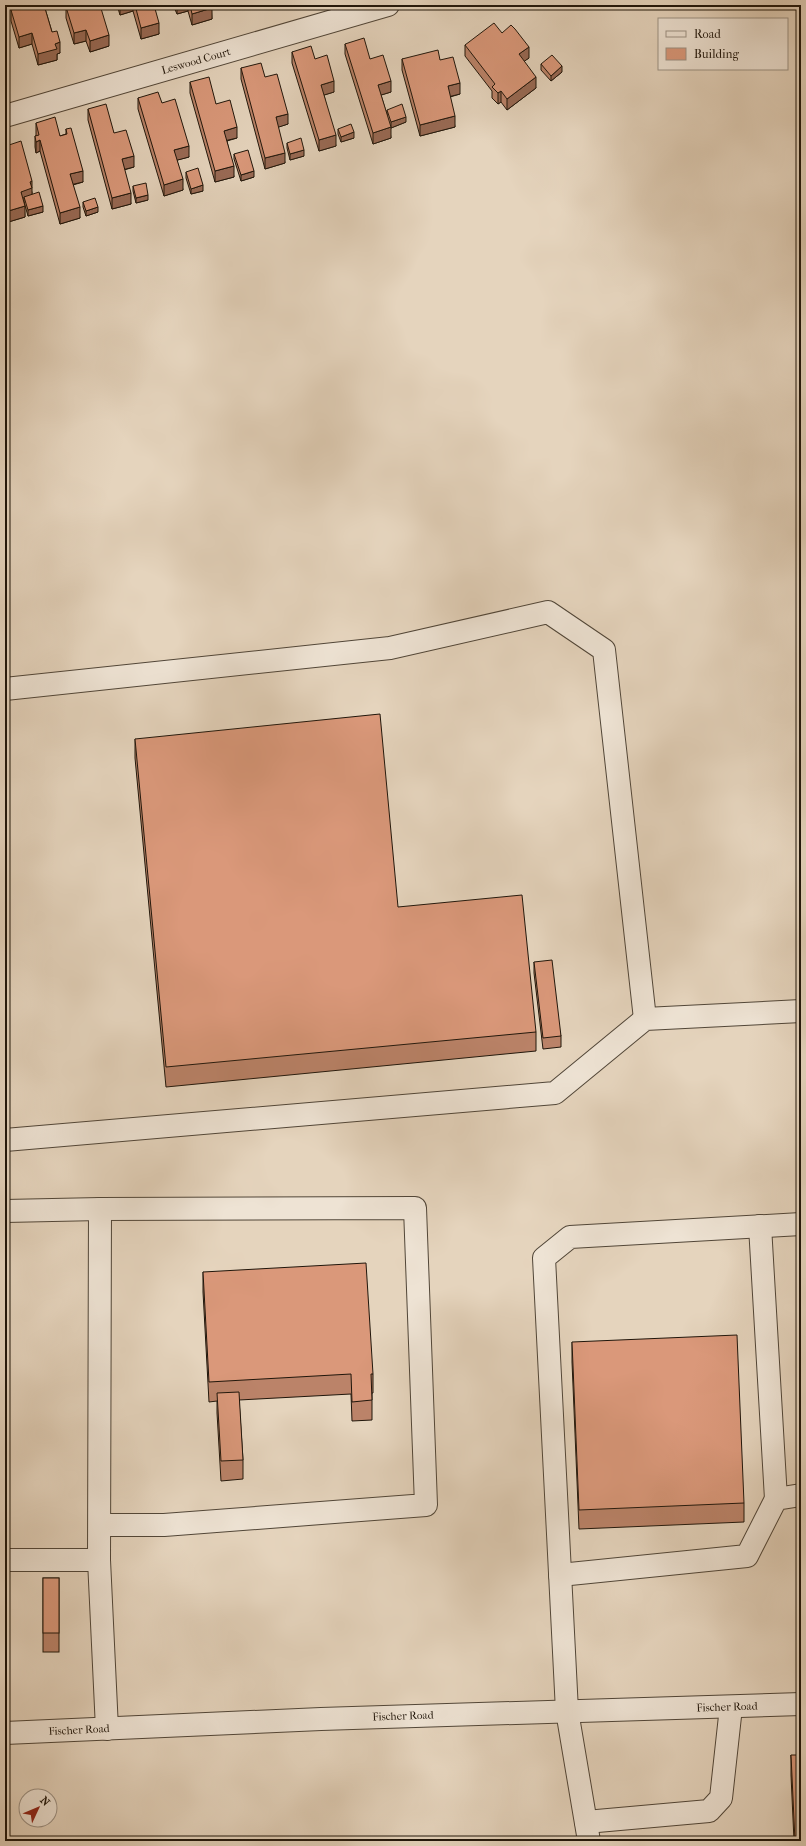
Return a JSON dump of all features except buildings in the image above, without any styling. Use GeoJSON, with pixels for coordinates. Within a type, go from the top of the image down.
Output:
{"type":"FeatureCollection","features":[{"type":"Feature","properties":{"kind":"street","name":"Leswood Court"},"geometry":{"type":"LineString","coordinates":[[5,116],[388,5]]}},
{"type":"Feature","properties":{"kind":"street"},"geometry":{"type":"LineString","coordinates":[[5,689],[390,648],[548,612],[604,650],[645,1019]]}},
{"type":"Feature","properties":{"kind":"street"},"geometry":{"type":"LineString","coordinates":[[5,1140],[555,1093],[645,1019],[801,1011]]}},
{"type":"Feature","properties":{"kind":"street"},"geometry":{"type":"LineString","coordinates":[[5,1212],[100,1209],[415,1208],[426,1505],[164,1525],[100,1525]]}},
{"type":"Feature","properties":{"kind":"street"},"geometry":{"type":"LineString","coordinates":[[100,1209],[99,1560],[107,1729]]}},
{"type":"Feature","properties":{"kind":"street"},"geometry":{"type":"LineString","coordinates":[[731,1707],[721,1798],[709,1811],[587,1831],[566,1711],[544,1258],[570,1237],[801,1224]]}},
{"type":"Feature","properties":{"kind":"street"},"geometry":{"type":"LineString","coordinates":[[560,1575],[747,1556],[776,1499],[760,1226]]}},
{"type":"Feature","properties":{"kind":"street"},"geometry":{"type":"LineString","coordinates":[[776,1499],[801,1495]]}},
{"type":"Feature","properties":{"kind":"street"},"geometry":{"type":"LineString","coordinates":[[5,1560],[99,1560]]}},
{"type":"Feature","properties":{"kind":"street","name":"Fischer Road"},"geometry":{"type":"LineString","coordinates":[[5,1733],[321,1719],[801,1704]]}}]}
